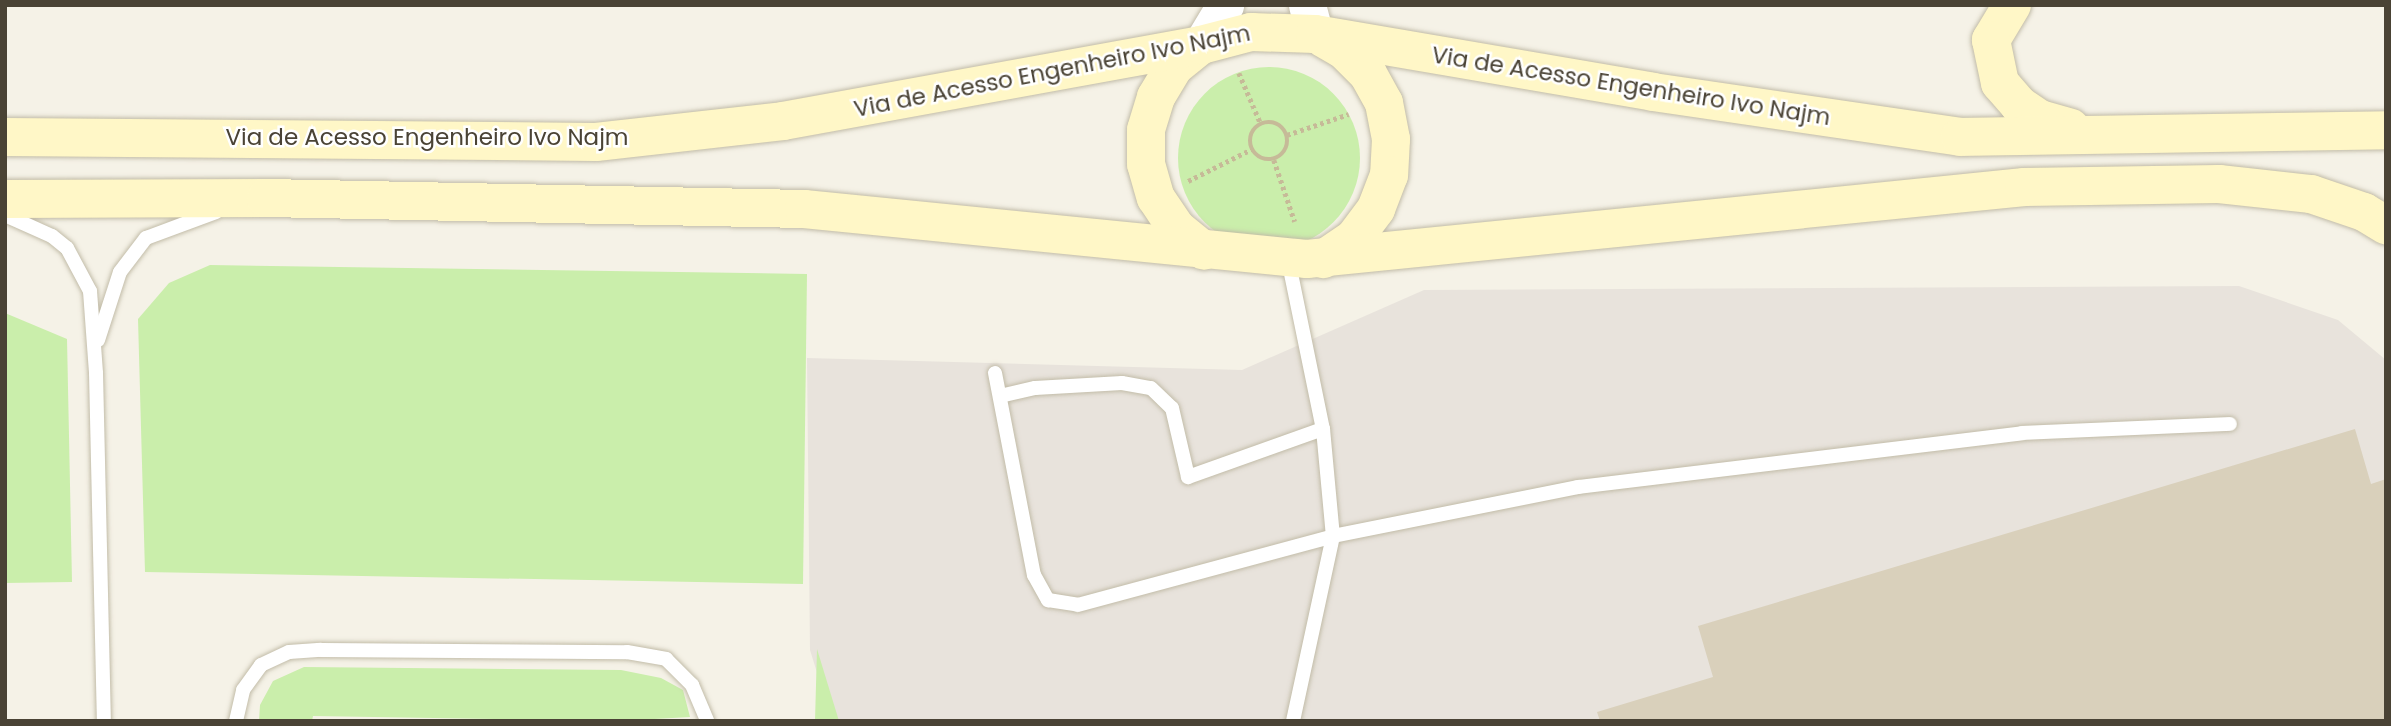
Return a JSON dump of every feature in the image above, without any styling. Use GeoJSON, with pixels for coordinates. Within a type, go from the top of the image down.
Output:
{"type":"FeatureCollection","features":[{"type":"Feature","properties":{"kind":"main road"},"geometry":{"type":"LineString","coordinates":[[2012,5],[1991,40],[2000,83],[2019,105],[2040,118],[2086,132]]}},
{"type":"Feature","properties":{"kind":"main road"},"geometry":{"type":"LineString","coordinates":[[1306,259],[1353,239],[1380,198],[1389,175],[1391,139],[1384,103],[1367,74],[1311,19]]}},
{"type":"Feature","properties":{"kind":"main road","name":"Via de Acesso Engenheiro Ivo Najm"},"geometry":{"type":"LineString","coordinates":[[5,137],[596,142],[783,121],[1217,30],[1251,32],[1311,19],[1653,92],[1960,137],[2086,132],[2386,130]]}},
{"type":"Feature","properties":{"kind":"main road"},"geometry":{"type":"LineString","coordinates":[[1204,251],[1176,228],[1156,198],[1146,164],[1146,130],[1156,97],[1174,67],[1217,30]]}},
{"type":"Feature","properties":{"kind":"main road"},"geometry":{"type":"LineString","coordinates":[[2248,130],[2386,104]]}},
{"type":"Feature","properties":{"kind":"main road"},"geometry":{"type":"LineString","coordinates":[[5,199],[266,198],[804,209],[1204,251],[1306,259],[2024,187],[2219,184],[2311,194],[2364,212],[2386,225]]}},
{"type":"Feature","properties":{"kind":"lane"},"geometry":{"type":"LineString","coordinates":[[95,348],[120,272],[146,238],[165,227],[266,198]]}},
{"type":"Feature","properties":{"kind":"lane"},"geometry":{"type":"LineString","coordinates":[[5,215],[52,236],[80,265],[90,290],[95,348],[104,721]]}},
{"type":"Feature","properties":{"kind":"lane"},"geometry":{"type":"LineString","coordinates":[[1293,721],[1333,536],[1306,259]]}},
{"type":"Feature","properties":{"kind":"lane"},"geometry":{"type":"LineString","coordinates":[[995,373],[1034,575],[1048,600],[1078,605],[1333,536],[1578,487],[2022,433],[2230,424]]}},
{"type":"Feature","properties":{"kind":"lane"},"geometry":{"type":"LineString","coordinates":[[1000,396],[1035,388],[1097,384],[1151,388],[1172,408],[1188,477],[1322,429]]}},
{"type":"Feature","properties":{"kind":"lane"},"geometry":{"type":"LineString","coordinates":[[236,721],[243,690],[261,665],[289,652],[321,650],[627,653],[666,659],[692,685],[707,721]]}},
{"type":"Feature","properties":{"kind":"path"},"geometry":{"type":"LineString","coordinates":[[1217,30],[1261,124]]}},
{"type":"Feature","properties":{"kind":"path"},"geometry":{"type":"LineString","coordinates":[[1287,135],[1384,103]]}},
{"type":"Feature","properties":{"kind":"path"},"geometry":{"type":"LineString","coordinates":[[1273,122],[1287,135],[1287,147],[1274,160],[1258,157],[1252,149],[1250,137],[1261,124],[1273,122]]}},
{"type":"Feature","properties":{"kind":"path"},"geometry":{"type":"LineString","coordinates":[[1156,198],[1252,149]]}},
{"type":"Feature","properties":{"kind":"path"},"geometry":{"type":"LineString","coordinates":[[1274,160],[1306,259]]}},
{"type":"Feature","properties":{"kind":"shaded area"},"geometry":{"type":"Polygon","coordinates":[[[2239,286],[2338,320],[2386,360],[2386,721],[832,721],[810,650],[807,358],[1242,370],[1424,290],[2239,286]]]}},
{"type":"Feature","properties":{"kind":"green space"},"geometry":{"type":"Polygon","coordinates":[[[1269,67],[1304,74],[1333,94],[1353,123],[1360,158],[1353,193],[1333,222],[1304,242],[1269,249],[1234,242],[1205,222],[1185,193],[1178,158],[1185,123],[1205,94],[1234,74],[1269,67]]]}},
{"type":"Feature","properties":{"kind":"green space"},"geometry":{"type":"Polygon","coordinates":[[[210,265],[807,274],[803,584],[145,572],[138,319],[169,283],[210,265]]]}},
{"type":"Feature","properties":{"kind":"green space"},"geometry":{"type":"Polygon","coordinates":[[[5,313],[67,339],[72,582],[5,583],[5,313]]]}},
{"type":"Feature","properties":{"kind":"green space"},"geometry":{"type":"Polygon","coordinates":[[[817,649],[839,721],[815,721],[817,649]]]}},
{"type":"Feature","properties":{"kind":"green space"},"geometry":{"type":"Polygon","coordinates":[[[304,667],[621,670],[661,678],[683,690],[690,717],[619,721],[313,716],[312,721],[259,721],[260,705],[273,681],[304,667]]]}},
{"type":"Feature","properties":{"kind":"building"},"geometry":{"type":"Polygon","coordinates":[[[2355,429],[2371,484],[2386,479],[2386,721],[1600,721],[1597,712],[1713,677],[1698,626],[2355,429]]]}}]}
